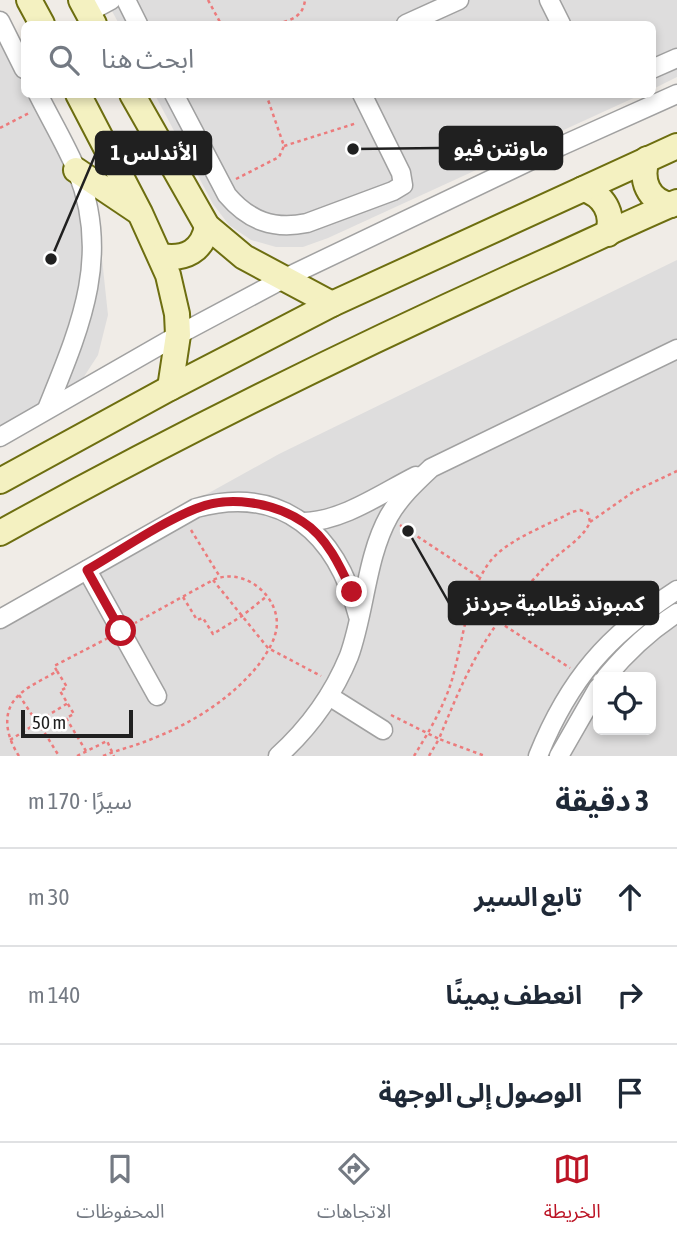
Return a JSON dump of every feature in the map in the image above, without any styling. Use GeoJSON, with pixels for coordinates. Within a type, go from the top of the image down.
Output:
{"type":"FeatureCollection","features":[{"type":"Feature","properties":{"kind":"street"},"geometry":{"type":"LineString","coordinates":[[29,0],[40,21]]}},
{"type":"Feature","properties":{"kind":"street"},"geometry":{"type":"LineString","coordinates":[[87,12],[111,0]]}},
{"type":"Feature","properties":{"kind":"street"},"geometry":{"type":"LineString","coordinates":[[125,0],[136,21]]}},
{"type":"Feature","properties":{"kind":"street"},"geometry":{"type":"LineString","coordinates":[[413,21],[460,0]]}},
{"type":"Feature","properties":{"kind":"street"},"geometry":{"type":"LineString","coordinates":[[549,0],[560,21]]}},
{"type":"Feature","properties":{"kind":"street"},"geometry":{"type":"LineString","coordinates":[[0,21],[21,63]]}},
{"type":"Feature","properties":{"kind":"street"},"geometry":{"type":"LineString","coordinates":[[656,68],[677,58]]}},
{"type":"Feature","properties":{"kind":"street"},"geometry":{"type":"LineString","coordinates":[[0,436],[285,278],[561,146],[677,94]]}},
{"type":"Feature","properties":{"kind":"street"},"geometry":{"type":"LineString","coordinates":[[80,98],[161,256],[173,295],[178,335],[170,388]]}},
{"type":"Feature","properties":{"kind":"street"},"geometry":{"type":"LineString","coordinates":[[134,98],[207,226],[243,257],[332,304]]}},
{"type":"Feature","properties":{"kind":"street"},"geometry":{"type":"LineString","coordinates":[[176,98],[222,187],[237,207],[249,216],[277,226],[307,223],[399,189],[404,178],[364,98]]}},
{"type":"Feature","properties":{"kind":"street"},"geometry":{"type":"LineString","coordinates":[[40,100],[76,170],[83,188],[91,226],[90,283],[82,319],[47,409]]}},
{"type":"Feature","properties":{"kind":"street"},"geometry":{"type":"LineString","coordinates":[[0,481],[332,304],[677,146]]}},
{"type":"Feature","properties":{"kind":"street"},"geometry":{"type":"LineString","coordinates":[[647,159],[644,174],[648,188],[657,200],[675,204]]}},
{"type":"Feature","properties":{"kind":"street"},"geometry":{"type":"LineString","coordinates":[[76,170],[140,213]]}},
{"type":"Feature","properties":{"kind":"street"},"geometry":{"type":"LineString","coordinates":[[583,189],[597,195],[606,205],[610,219],[608,234]]}},
{"type":"Feature","properties":{"kind":"street"},"geometry":{"type":"LineString","coordinates":[[0,533],[271,390],[410,323],[675,204]]}},
{"type":"Feature","properties":{"kind":"street"},"geometry":{"type":"LineString","coordinates":[[161,256],[183,257],[192,253],[205,236],[207,226]]}},
{"type":"Feature","properties":{"kind":"street"},"geometry":{"type":"LineString","coordinates":[[304,522],[316,522],[355,507],[677,349]]}},
{"type":"Feature","properties":{"kind":"street"},"geometry":{"type":"LineString","coordinates":[[278,756],[297,739],[333,690],[349,653],[386,522],[400,499],[431,468]]}},
{"type":"Feature","properties":{"kind":"street"},"geometry":{"type":"LineString","coordinates":[[0,619],[196,508],[218,502],[240,501],[263,504],[304,522],[324,542],[340,566],[352,592],[358,620]]}},
{"type":"Feature","properties":{"kind":"street"},"geometry":{"type":"LineString","coordinates":[[355,507],[386,522]]}},
{"type":"Feature","properties":{"kind":"street"},"geometry":{"type":"LineString","coordinates":[[87,570],[157,696]]}},
{"type":"Feature","properties":{"kind":"street"},"geometry":{"type":"LineString","coordinates":[[538,756],[557,714],[612,639],[644,612],[677,590]]}},
{"type":"Feature","properties":{"kind":"street"},"geometry":{"type":"LineString","coordinates":[[610,672],[627,652],[677,613]]}},
{"type":"Feature","properties":{"kind":"street"},"geometry":{"type":"LineString","coordinates":[[333,690],[383,730]]}},
{"type":"Feature","properties":{"kind":"street"},"geometry":{"type":"LineString","coordinates":[[559,756],[593,697]]}},
{"type":"Feature","properties":{"kind":"path"},"geometry":{"type":"LineString","coordinates":[[208,0],[219,21]]}},
{"type":"Feature","properties":{"kind":"path"},"geometry":{"type":"LineString","coordinates":[[290,21],[300,14],[305,0]]}},
{"type":"Feature","properties":{"kind":"path"},"geometry":{"type":"LineString","coordinates":[[222,187],[279,157],[284,146],[267,98]]}},
{"type":"Feature","properties":{"kind":"path"},"geometry":{"type":"LineString","coordinates":[[0,128],[40,100]]}},
{"type":"Feature","properties":{"kind":"path"},"geometry":{"type":"LineString","coordinates":[[284,146],[373,118]]}},
{"type":"Feature","properties":{"kind":"path"},"geometry":{"type":"LineString","coordinates":[[429,756],[439,739],[462,681],[499,622],[530,583],[550,561],[587,529],[590,522],[633,492],[677,471]]}},
{"type":"Feature","properties":{"kind":"path"},"geometry":{"type":"LineString","coordinates":[[414,756],[449,690],[479,577],[487,565],[507,546],[572,512],[580,510],[587,513],[590,522]]}},
{"type":"Feature","properties":{"kind":"path"},"geometry":{"type":"LineString","coordinates":[[182,515],[220,577]]}},
{"type":"Feature","properties":{"kind":"path"},"geometry":{"type":"LineString","coordinates":[[386,522],[479,577]]}},
{"type":"Feature","properties":{"kind":"path"},"geometry":{"type":"LineString","coordinates":[[213,580],[268,648],[333,690]]}},
{"type":"Feature","properties":{"kind":"path"},"geometry":{"type":"LineString","coordinates":[[183,597],[198,621],[203,618],[213,634],[242,617],[267,596]]}},
{"type":"Feature","properties":{"kind":"path"},"geometry":{"type":"LineString","coordinates":[[499,622],[588,675]]}},
{"type":"Feature","properties":{"kind":"path"},"geometry":{"type":"LineString","coordinates":[[57,671],[66,687],[60,691],[74,714],[66,718],[86,751]]}},
{"type":"Feature","properties":{"kind":"path"},"geometry":{"type":"LineString","coordinates":[[19,695],[34,719],[34,725]]}},
{"type":"Feature","properties":{"kind":"path"},"geometry":{"type":"LineString","coordinates":[[34,719],[42,719],[68,703]]}},
{"type":"Feature","properties":{"kind":"path"},"geometry":{"type":"LineString","coordinates":[[42,719],[41,727],[59,756]]}},
{"type":"Feature","properties":{"kind":"path"},"geometry":{"type":"LineString","coordinates":[[9,740],[34,725],[41,727]]}},
{"type":"Feature","properties":{"kind":"path"},"geometry":{"type":"LineString","coordinates":[[439,739],[485,756]]}},
{"type":"Feature","properties":{"kind":"path"},"geometry":{"type":"LineString","coordinates":[[77,756],[107,741],[114,756]]}},
{"type":"Feature","properties":{"kind":"shaded area"},"geometry":{"type":"Polygon","coordinates":[[[106,0],[677,0],[677,77],[656,88],[656,21],[117,21],[106,0]]]}},
{"type":"Feature","properties":{"kind":"shaded area"},"geometry":{"type":"Polygon","coordinates":[[[0,10],[21,53],[21,98],[44,98],[96,203],[108,315],[98,355],[76,389],[0,433],[0,10]]]}},
{"type":"Feature","properties":{"kind":"shaded area"},"geometry":{"type":"Polygon","coordinates":[[[157,98],[633,98],[303,247],[276,247],[251,240],[229,225],[213,204],[157,98]]]}},
{"type":"Feature","properties":{"kind":"shaded area"},"geometry":{"type":"Polygon","coordinates":[[[677,260],[677,756],[0,756],[0,609],[279,454],[677,260]]]}},
{"type":"Feature","properties":{"kind":"place","name":"ماونتن فيو"},"geometry":{"type":"Point","coordinates":[353,149]}},
{"type":"Feature","properties":{"kind":"place","name":"الأندلس 1"},"geometry":{"type":"Point","coordinates":[51,259]}},
{"type":"Feature","properties":{"kind":"place","name":"كمبوند قطامية جردنز"},"geometry":{"type":"Point","coordinates":[408,531]}},
{"type":"Feature","properties":{"kind":"route"},"geometry":{"type":"LineString","coordinates":[[121,631],[87,570],[196,508],[218,502],[263,504],[304,522],[324,542],[340,566],[352,592]]}}]}
